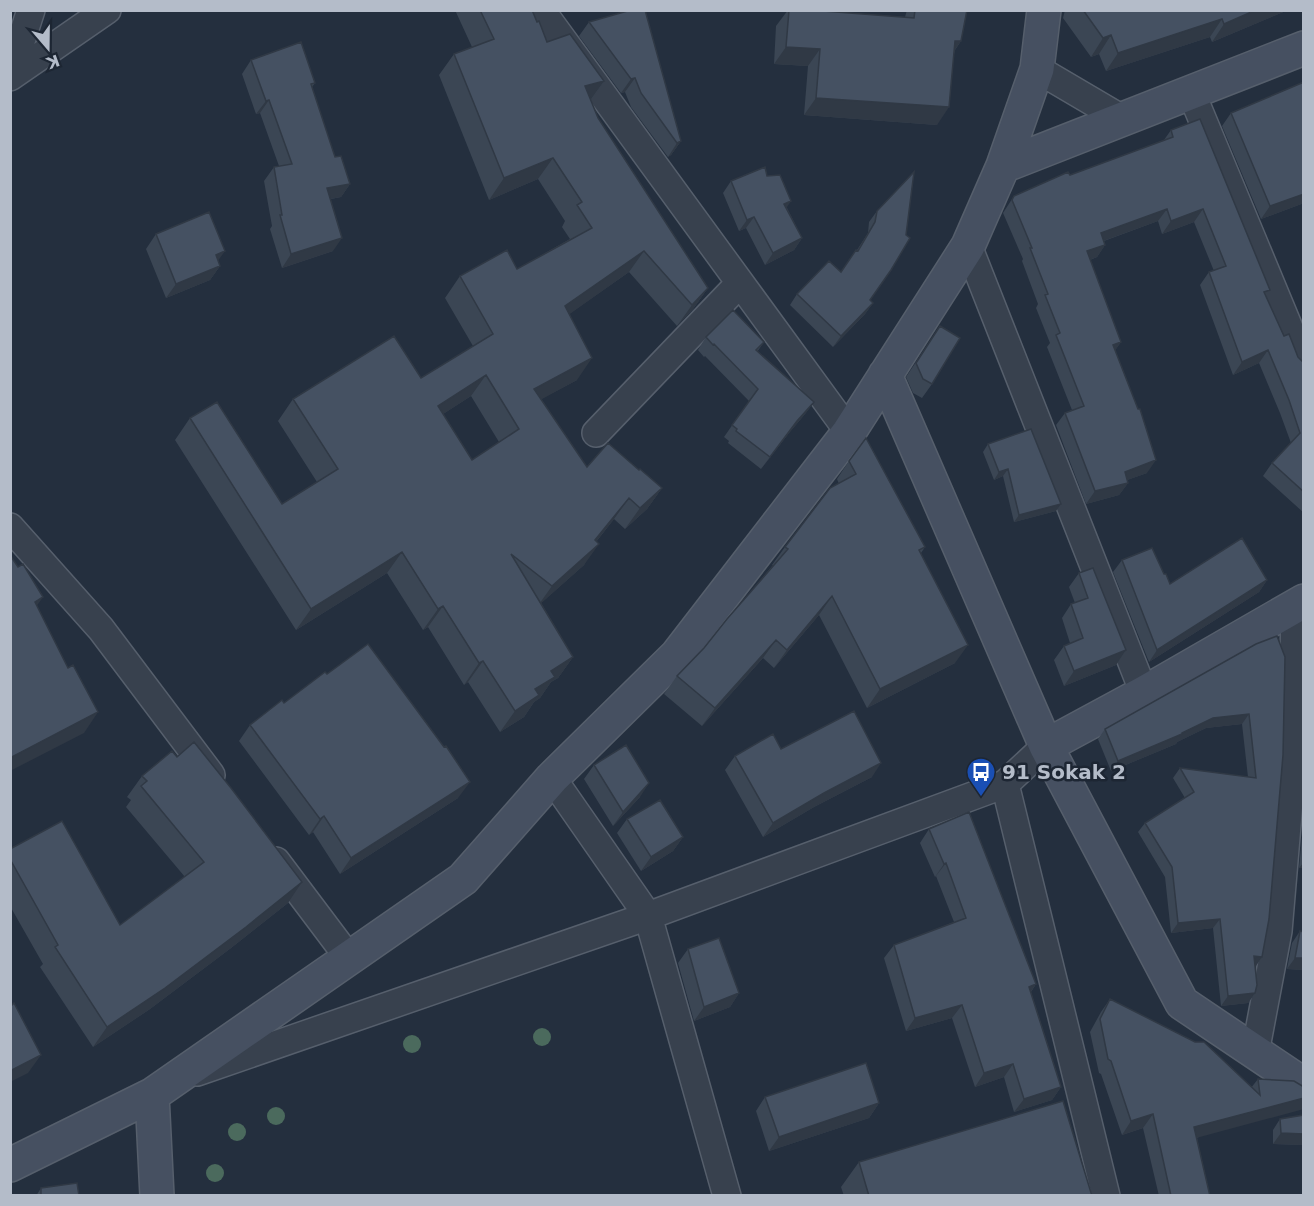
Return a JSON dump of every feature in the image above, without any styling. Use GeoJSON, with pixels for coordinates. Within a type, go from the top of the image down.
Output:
{"type":"FeatureCollection","features":[{"type":"Feature","properties":{"kind":"street"},"geometry":{"type":"LineString","coordinates":[[10,76],[32,10]]}},
{"type":"Feature","properties":{"kind":"street"},"geometry":{"type":"LineString","coordinates":[[10,76],[107,10]]}},
{"type":"Feature","properties":{"kind":"street"},"geometry":{"type":"LineString","coordinates":[[541,10],[849,432]]}},
{"type":"Feature","properties":{"kind":"street"},"geometry":{"type":"LineString","coordinates":[[163,1088],[463,879],[552,778],[677,655],[849,432],[968,246],[1003,166],[1037,69],[1044,10]]}},
{"type":"Feature","properties":{"kind":"street"},"geometry":{"type":"LineString","coordinates":[[1003,166],[1304,48]]}},
{"type":"Feature","properties":{"kind":"street"},"geometry":{"type":"LineString","coordinates":[[1037,69],[1122,119]]}},
{"type":"Feature","properties":{"kind":"street"},"geometry":{"type":"LineString","coordinates":[[1191,92],[1304,364]]}},
{"type":"Feature","properties":{"kind":"street"},"geometry":{"type":"LineString","coordinates":[[968,246],[1144,693]]}},
{"type":"Feature","properties":{"kind":"street"},"geometry":{"type":"LineString","coordinates":[[596,433],[740,283]]}},
{"type":"Feature","properties":{"kind":"street"},"geometry":{"type":"LineString","coordinates":[[885,375],[1046,746],[1182,1003],[1304,1086]]}},
{"type":"Feature","properties":{"kind":"street"},"geometry":{"type":"LineString","coordinates":[[10,527],[101,629],[229,798]]}},
{"type":"Feature","properties":{"kind":"street"},"geometry":{"type":"LineString","coordinates":[[10,1165],[163,1088],[648,916],[1005,784],[1046,746],[1144,693],[1299,603]]}},
{"type":"Feature","properties":{"kind":"street"},"geometry":{"type":"LineString","coordinates":[[1255,1053],[1278,931],[1298,765],[1299,603]]}},
{"type":"Feature","properties":{"kind":"street"},"geometry":{"type":"LineString","coordinates":[[552,778],[648,916],[727,1196]]}},
{"type":"Feature","properties":{"kind":"street"},"geometry":{"type":"LineString","coordinates":[[1005,784],[1106,1196]]}},
{"type":"Feature","properties":{"kind":"street"},"geometry":{"type":"LineString","coordinates":[[264,845],[349,958]]}},
{"type":"Feature","properties":{"kind":"street"},"geometry":{"type":"LineString","coordinates":[[157,1196],[163,1088]]}},
{"type":"Feature","properties":{"kind":"building"},"geometry":{"type":"Polygon","coordinates":[[[480,10],[532,10],[547,42],[570,34],[604,81],[585,86],[598,118],[708,288],[692,305],[644,251],[565,306],[592,358],[534,389],[587,467],[608,443],[662,488],[640,508],[629,498],[595,540],[599,544],[552,586],[511,554],[573,657],[551,671],[555,677],[535,689],[539,695],[515,711],[483,661],[479,663],[443,606],[438,609],[402,552],[311,609],[190,418],[217,402],[282,504],[338,469],[293,399],[394,336],[421,378],[493,334],[460,276],[507,250],[517,269],[592,228],[577,205],[582,202],[553,158],[504,178],[454,54],[494,39],[480,10]],[[486,375],[438,406],[472,460],[519,429],[486,375]]]}},
{"type":"Feature","properties":{"kind":"building"},"geometry":{"type":"Polygon","coordinates":[[[631,10],[645,10],[681,141],[677,143],[641,93],[635,78],[631,79],[589,22],[631,10]]]}},
{"type":"Feature","properties":{"kind":"building"},"geometry":{"type":"Polygon","coordinates":[[[789,10],[914,18],[915,10],[967,10],[961,41],[955,41],[949,107],[816,98],[820,49],[786,47],[789,10]]]}},
{"type":"Feature","properties":{"kind":"building"},"geometry":{"type":"Polygon","coordinates":[[[1083,10],[1256,10],[1224,24],[1222,19],[1118,53],[1111,35],[1103,38],[1083,10]]]}},
{"type":"Feature","properties":{"kind":"building"},"geometry":{"type":"Polygon","coordinates":[[[301,42],[315,83],[311,84],[335,157],[341,156],[350,184],[327,188],[342,238],[291,254],[280,215],[282,215],[274,167],[292,164],[269,100],[266,101],[251,60],[301,42]]]}},
{"type":"Feature","properties":{"kind":"building"},"geometry":{"type":"Polygon","coordinates":[[[1304,82],[1304,194],[1270,206],[1231,113],[1304,82]]]}},
{"type":"Feature","properties":{"kind":"building"},"geometry":{"type":"Polygon","coordinates":[[[1200,119],[1270,290],[1264,292],[1284,336],[1289,334],[1298,357],[1304,363],[1304,492],[1272,463],[1300,433],[1268,350],[1242,362],[1209,272],[1226,266],[1203,209],[1171,221],[1167,209],[1101,233],[1105,245],[1087,251],[1121,342],[1113,345],[1138,409],[1140,409],[1156,460],[1125,472],[1128,483],[1095,491],[1065,413],[1084,406],[1056,335],[1060,333],[1045,295],[1048,294],[1030,248],[1032,248],[1012,200],[1014,196],[1068,172],[1070,175],[1173,137],[1171,130],[1200,119]]]}},
{"type":"Feature","properties":{"kind":"building"},"geometry":{"type":"Polygon","coordinates":[[[765,167],[767,176],[780,175],[791,201],[784,204],[802,238],[773,253],[754,217],[747,220],[731,181],[765,167]]]}},
{"type":"Feature","properties":{"kind":"building"},"geometry":{"type":"Polygon","coordinates":[[[914,172],[906,235],[910,238],[870,300],[873,303],[841,336],[797,294],[829,261],[841,272],[856,250],[858,251],[875,222],[877,211],[914,172]]]}},
{"type":"Feature","properties":{"kind":"building"},"geometry":{"type":"Polygon","coordinates":[[[209,212],[225,251],[216,255],[220,266],[176,284],[156,234],[209,212]]]}},
{"type":"Feature","properties":{"kind":"building"},"geometry":{"type":"Polygon","coordinates":[[[733,310],[764,342],[756,350],[814,402],[770,457],[736,431],[737,429],[732,425],[758,389],[706,337],[733,310]]]}},
{"type":"Feature","properties":{"kind":"building"},"geometry":{"type":"Polygon","coordinates":[[[940,326],[960,338],[932,384],[923,379],[916,363],[940,326]]]}},
{"type":"Feature","properties":{"kind":"building"},"geometry":{"type":"Polygon","coordinates":[[[1031,429],[1061,504],[1019,515],[1008,469],[999,472],[988,444],[1031,429]]]}},
{"type":"Feature","properties":{"kind":"building"},"geometry":{"type":"Polygon","coordinates":[[[866,438],[925,547],[919,550],[968,645],[880,689],[832,596],[787,650],[776,640],[715,708],[677,676],[704,648],[788,549],[785,547],[830,488],[856,474],[849,461],[866,438]]]}},
{"type":"Feature","properties":{"kind":"building"},"geometry":{"type":"Polygon","coordinates":[[[1242,538],[1267,580],[1157,650],[1122,560],[1152,548],[1170,584],[1242,538]]]}},
{"type":"Feature","properties":{"kind":"building"},"geometry":{"type":"Polygon","coordinates":[[[10,555],[18,567],[23,564],[43,597],[35,602],[68,668],[73,665],[98,712],[10,758],[10,555]]]}},
{"type":"Feature","properties":{"kind":"building"},"geometry":{"type":"Polygon","coordinates":[[[1093,568],[1126,650],[1074,671],[1064,646],[1083,638],[1071,604],[1088,598],[1079,573],[1093,568]]]}},
{"type":"Feature","properties":{"kind":"building"},"geometry":{"type":"Polygon","coordinates":[[[1277,636],[1285,657],[1283,755],[1269,919],[1262,957],[1254,956],[1257,985],[1255,993],[1228,996],[1220,919],[1178,923],[1172,867],[1145,823],[1194,792],[1180,768],[1256,778],[1249,714],[1213,718],[1118,761],[1105,729],[1256,644],[1277,636]]]}},
{"type":"Feature","properties":{"kind":"building"},"geometry":{"type":"Polygon","coordinates":[[[368,644],[444,747],[446,746],[470,782],[351,858],[324,816],[320,819],[250,725],[282,700],[284,703],[325,672],[327,674],[368,644]]]}},
{"type":"Feature","properties":{"kind":"building"},"geometry":{"type":"Polygon","coordinates":[[[854,711],[881,763],[773,823],[735,756],[773,734],[781,749],[854,711]]]}},
{"type":"Feature","properties":{"kind":"building"},"geometry":{"type":"Polygon","coordinates":[[[194,742],[302,882],[165,988],[107,1027],[55,947],[58,945],[10,859],[10,849],[62,821],[120,925],[204,862],[141,786],[147,781],[142,776],[172,751],[177,757],[194,742]]]}},
{"type":"Feature","properties":{"kind":"building"},"geometry":{"type":"Polygon","coordinates":[[[626,745],[649,783],[623,812],[594,765],[626,745]]]}},
{"type":"Feature","properties":{"kind":"building"},"geometry":{"type":"Polygon","coordinates":[[[660,800],[683,837],[651,857],[627,819],[660,800]]]}},
{"type":"Feature","properties":{"kind":"building"},"geometry":{"type":"Polygon","coordinates":[[[969,812],[1036,984],[1029,987],[1061,1087],[1024,1099],[1013,1064],[984,1073],[962,1005],[915,1018],[894,945],[966,918],[946,863],[944,864],[929,829],[969,812]]]}},
{"type":"Feature","properties":{"kind":"building"},"geometry":{"type":"Polygon","coordinates":[[[1300,931],[1304,932],[1304,958],[1295,958],[1300,931]]]}},
{"type":"Feature","properties":{"kind":"building"},"geometry":{"type":"Polygon","coordinates":[[[719,938],[739,993],[704,1007],[688,949],[719,938]]]}},
{"type":"Feature","properties":{"kind":"building"},"geometry":{"type":"Polygon","coordinates":[[[1110,999],[1195,1042],[1204,1042],[1260,1095],[1258,1079],[1294,1081],[1304,1087],[1304,1098],[1194,1127],[1210,1196],[1171,1196],[1153,1114],[1131,1121],[1111,1061],[1108,1059],[1100,1019],[1110,999]]]}},
{"type":"Feature","properties":{"kind":"building"},"geometry":{"type":"Polygon","coordinates":[[[10,1003],[12,1005],[14,1003],[41,1055],[10,1071],[10,1003]]]}},
{"type":"Feature","properties":{"kind":"building"},"geometry":{"type":"Polygon","coordinates":[[[866,1063],[879,1103],[779,1137],[765,1097],[866,1063]]]}},
{"type":"Feature","properties":{"kind":"building"},"geometry":{"type":"Polygon","coordinates":[[[1063,1101],[1092,1196],[869,1196],[859,1162],[1063,1101]]]}},
{"type":"Feature","properties":{"kind":"building"},"geometry":{"type":"Polygon","coordinates":[[[1304,1115],[1304,1134],[1281,1133],[1280,1119],[1304,1115]]]}},
{"type":"Feature","properties":{"kind":"building"},"geometry":{"type":"Polygon","coordinates":[[[77,1183],[79,1196],[41,1196],[41,1188],[77,1183]]]}},
{"type":"Feature","properties":{"kind":"place","name":"91 Sokak 2"},"geometry":{"type":"Point","coordinates":[981,798]}}]}
